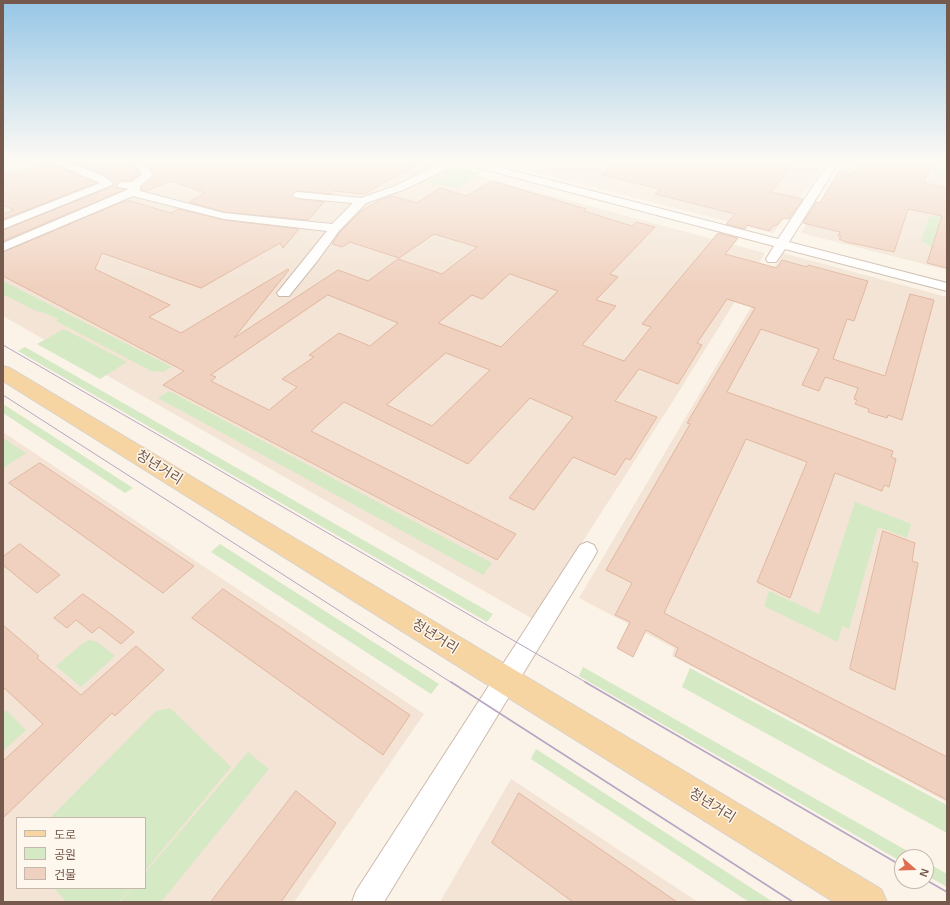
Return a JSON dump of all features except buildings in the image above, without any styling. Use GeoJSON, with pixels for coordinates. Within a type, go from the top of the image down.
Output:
{"type":"FeatureCollection","features":[{"type":"Feature","properties":{"kind":"main road","name":"청년거리"},"geometry":{"type":"LineString","coordinates":[[3,372],[868,902]]}},
{"type":"Feature","properties":{"kind":"street"},"geometry":{"type":"LineString","coordinates":[[3,225],[61,201]]}},
{"type":"Feature","properties":{"kind":"street"},"geometry":{"type":"LineString","coordinates":[[3,247],[103,201]]}},
{"type":"Feature","properties":{"kind":"street"},"geometry":{"type":"LineString","coordinates":[[175,201],[224,216],[336,228]]}},
{"type":"Feature","properties":{"kind":"street"},"geometry":{"type":"LineString","coordinates":[[284,293],[336,228],[362,201]]}},
{"type":"Feature","properties":{"kind":"street"},"geometry":{"type":"LineString","coordinates":[[616,201],[947,288]]}},
{"type":"Feature","properties":{"kind":"street"},"geometry":{"type":"LineString","coordinates":[[772,259],[809,201]]}},
{"type":"Feature","properties":{"kind":"street"},"geometry":{"type":"LineString","coordinates":[[367,902],[587,551]]}},
{"type":"Feature","properties":{"kind":"shaded area"},"geometry":{"type":"Polygon","coordinates":[[[3,201],[572,201],[765,253],[673,401],[533,619],[3,316],[3,201]]]}},
{"type":"Feature","properties":{"kind":"shaded area"},"geometry":{"type":"Polygon","coordinates":[[[648,201],[797,201],[773,233],[648,201]]]}},
{"type":"Feature","properties":{"kind":"shaded area"},"geometry":{"type":"Polygon","coordinates":[[[820,201],[947,201],[947,270],[801,233],[820,201]]]}},
{"type":"Feature","properties":{"kind":"shaded area"},"geometry":{"type":"Polygon","coordinates":[[[783,253],[947,297],[947,802],[672,656],[674,648],[579,598],[783,253]]]}},
{"type":"Feature","properties":{"kind":"shaded area"},"geometry":{"type":"Polygon","coordinates":[[[3,432],[424,714],[294,902],[3,902],[3,432]]]}},
{"type":"Feature","properties":{"kind":"shaded area"},"geometry":{"type":"Polygon","coordinates":[[[511,779],[698,902],[440,902],[511,779]]]}},
{"type":"Feature","properties":{"kind":"green space"},"geometry":{"type":"Polygon","coordinates":[[[934,216],[945,218],[938,243],[932,242],[931,245],[940,247],[932,247],[921,241],[929,217],[934,216]]]}},
{"type":"Feature","properties":{"kind":"green space"},"geometry":{"type":"Polygon","coordinates":[[[3,281],[172,367],[163,372],[151,371],[56,321],[58,319],[40,311],[38,312],[3,294],[3,281]]]}},
{"type":"Feature","properties":{"kind":"green space"},"geometry":{"type":"Polygon","coordinates":[[[64,329],[127,362],[100,379],[37,344],[64,329]]]}},
{"type":"Feature","properties":{"kind":"green space"},"geometry":{"type":"Polygon","coordinates":[[[25,347],[493,614],[487,622],[18,351],[25,347]]]}},
{"type":"Feature","properties":{"kind":"green space"},"geometry":{"type":"Polygon","coordinates":[[[169,391],[492,563],[483,575],[158,398],[169,391]]]}},
{"type":"Feature","properties":{"kind":"green space"},"geometry":{"type":"Polygon","coordinates":[[[3,404],[133,488],[125,493],[3,413],[3,404]]]}},
{"type":"Feature","properties":{"kind":"green space"},"geometry":{"type":"Polygon","coordinates":[[[3,438],[26,453],[3,468],[3,438]]]}},
{"type":"Feature","properties":{"kind":"green space"},"geometry":{"type":"Polygon","coordinates":[[[855,502],[911,524],[907,538],[878,527],[849,629],[842,626],[838,642],[764,606],[769,591],[819,614],[855,502]]]}},
{"type":"Feature","properties":{"kind":"green space"},"geometry":{"type":"Polygon","coordinates":[[[220,544],[439,684],[431,694],[211,552],[220,544]]]}},
{"type":"Feature","properties":{"kind":"green space"},"geometry":{"type":"Polygon","coordinates":[[[89,640],[97,642],[115,656],[81,687],[56,666],[89,640]]]}},
{"type":"Feature","properties":{"kind":"green space"},"geometry":{"type":"Polygon","coordinates":[[[583,667],[904,849],[894,849],[894,857],[579,676],[583,667]]]}},
{"type":"Feature","properties":{"kind":"green space"},"geometry":{"type":"Polygon","coordinates":[[[690,668],[947,805],[947,833],[682,687],[690,668]]]}},
{"type":"Feature","properties":{"kind":"green space"},"geometry":{"type":"Polygon","coordinates":[[[170,708],[231,767],[146,870],[146,817],[51,817],[156,711],[170,708]]]}},
{"type":"Feature","properties":{"kind":"green space"},"geometry":{"type":"Polygon","coordinates":[[[6,710],[26,730],[3,751],[3,713],[6,710]]]}},
{"type":"Feature","properties":{"kind":"green space"},"geometry":{"type":"Polygon","coordinates":[[[536,749],[773,902],[749,902],[531,759],[536,749]]]}},
{"type":"Feature","properties":{"kind":"green space"},"geometry":{"type":"Polygon","coordinates":[[[248,752],[269,769],[161,902],[120,902],[131,889],[146,889],[146,872],[248,752]]]}},
{"type":"Feature","properties":{"kind":"green space"},"geometry":{"type":"Polygon","coordinates":[[[934,867],[947,874],[947,887],[934,880],[934,867]]]}},
{"type":"Feature","properties":{"kind":"green space"},"geometry":{"type":"Polygon","coordinates":[[[55,889],[130,889],[119,902],[66,902],[55,889]]]}},
{"type":"Feature","properties":{"kind":"tram line"},"geometry":{"type":"LineString","coordinates":[[3,345],[587,683]]}},
{"type":"Feature","properties":{"kind":"tram line"},"geometry":{"type":"LineString","coordinates":[[3,395],[452,683]]}},
{"type":"Feature","properties":{"kind":"tram line"},"geometry":{"type":"LineString","coordinates":[[451,682],[793,902]]}},
{"type":"Feature","properties":{"kind":"tram line"},"geometry":{"type":"LineString","coordinates":[[585,682],[894,861]]}},
{"type":"Feature","properties":{"kind":"tram line"},"geometry":{"type":"LineString","coordinates":[[934,885],[947,892]]}}]}
